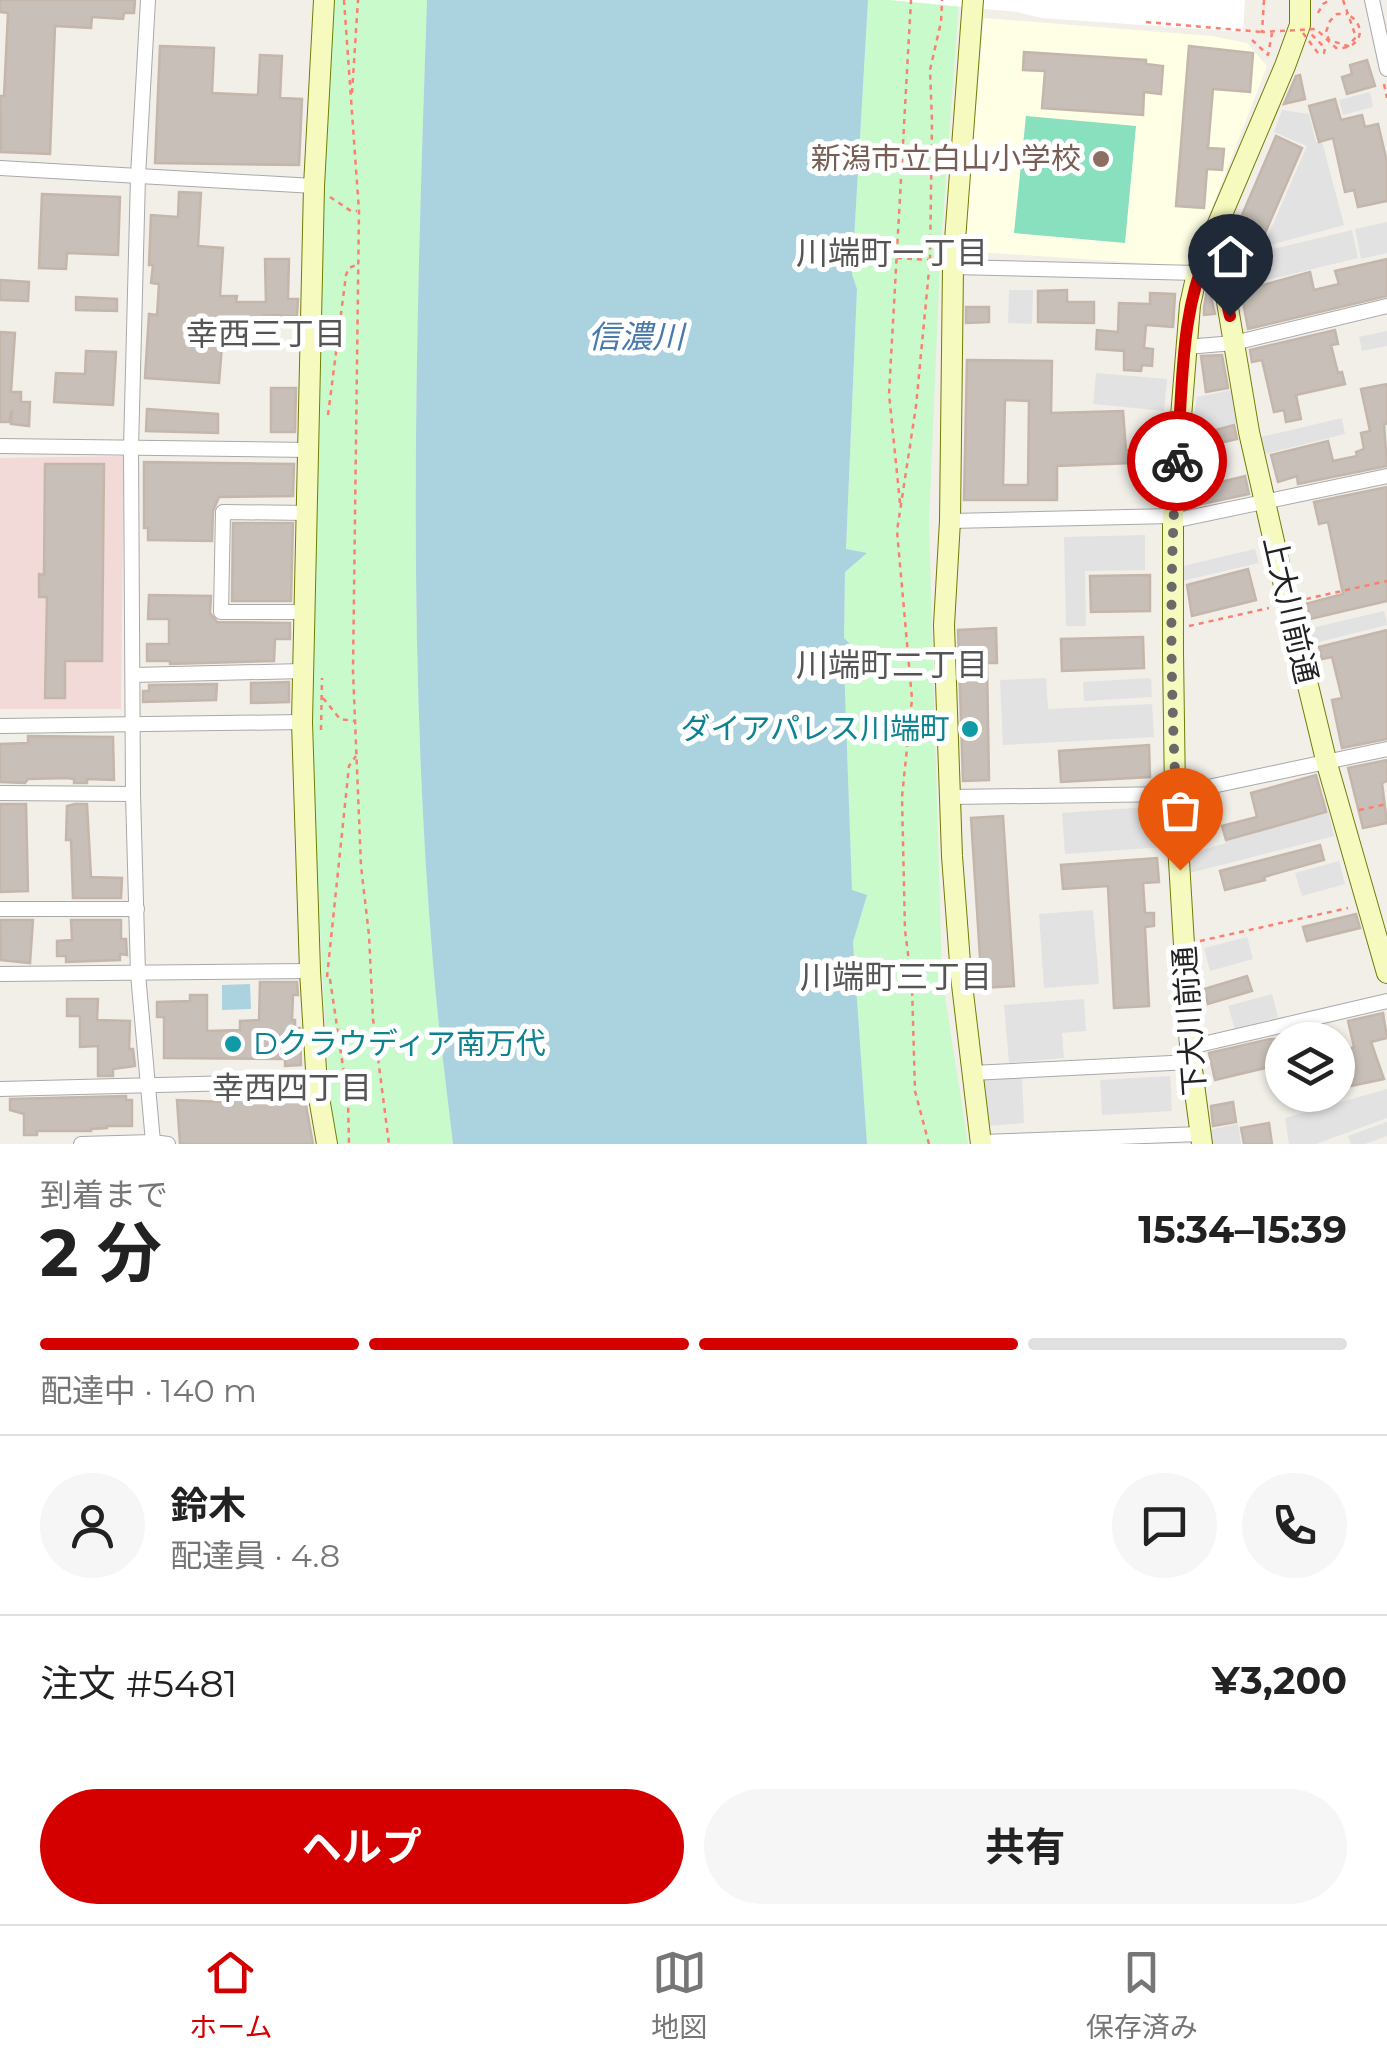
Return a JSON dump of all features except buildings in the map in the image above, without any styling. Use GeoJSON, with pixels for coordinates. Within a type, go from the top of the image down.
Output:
{"type":"FeatureCollection","features":[{"type":"Feature","properties":{"kind":"street"},"geometry":{"type":"LineString","coordinates":[[82,1144],[160,1143],[146,1085],[138,974],[132,725],[131,448],[138,176],[148,0]]}},
{"type":"Feature","properties":{"kind":"street"},"geometry":{"type":"LineString","coordinates":[[324,0],[306,612],[312,671],[317,1081],[327,1144]]}},
{"type":"Feature","properties":{"kind":"street"},"geometry":{"type":"LineString","coordinates":[[973,0],[953,267],[950,522],[944,625],[960,976],[981,1143],[1201,1139]]}},
{"type":"Feature","properties":{"kind":"street","name":"下大川前通"},"geometry":{"type":"LineString","coordinates":[[1201,1139],[1190,1055],[1176,794],[1173,519],[1186,348],[1197,273],[1286,66],[1300,25],[1300,0]]}},
{"type":"Feature","properties":{"kind":"street"},"geometry":{"type":"LineString","coordinates":[[1372,0],[1387,69]]}},
{"type":"Feature","properties":{"kind":"street"},"geometry":{"type":"LineString","coordinates":[[0,168],[319,191]]}},
{"type":"Feature","properties":{"kind":"street","name":"上大川前通"},"geometry":{"type":"LineString","coordinates":[[1212,243],[1225,290],[1265,504],[1327,764],[1387,973]]}},
{"type":"Feature","properties":{"kind":"street"},"geometry":{"type":"LineString","coordinates":[[953,267],[1197,273]]}},
{"type":"Feature","properties":{"kind":"street"},"geometry":{"type":"LineString","coordinates":[[1186,348],[1234,343],[1387,306]]}},
{"type":"Feature","properties":{"kind":"street"},"geometry":{"type":"LineString","coordinates":[[0,446],[310,450]]}},
{"type":"Feature","properties":{"kind":"street"},"geometry":{"type":"LineString","coordinates":[[950,522],[1173,519],[1265,504],[1387,476]]}},
{"type":"Feature","properties":{"kind":"street"},"geometry":{"type":"LineString","coordinates":[[306,612],[221,612],[222,512],[308,513]]}},
{"type":"Feature","properties":{"kind":"street"},"geometry":{"type":"LineString","coordinates":[[133,675],[312,671]]}},
{"type":"Feature","properties":{"kind":"street"},"geometry":{"type":"LineString","coordinates":[[0,726],[311,726]]}},
{"type":"Feature","properties":{"kind":"street"},"geometry":{"type":"LineString","coordinates":[[951,797],[1176,794],[1387,749]]}},
{"type":"Feature","properties":{"kind":"street"},"geometry":{"type":"LineString","coordinates":[[0,792],[133,794]]}},
{"type":"Feature","properties":{"kind":"street"},"geometry":{"type":"LineString","coordinates":[[0,909],[137,909]]}},
{"type":"Feature","properties":{"kind":"street"},"geometry":{"type":"LineString","coordinates":[[0,974],[317,975]]}},
{"type":"Feature","properties":{"kind":"street"},"geometry":{"type":"LineString","coordinates":[[972,1072],[1190,1055],[1387,1001]]}},
{"type":"Feature","properties":{"kind":"street"},"geometry":{"type":"LineString","coordinates":[[0,1089],[317,1081]]}},
{"type":"Feature","properties":{"kind":"path"},"geometry":{"type":"LineString","coordinates":[[344,0],[359,211],[355,721],[361,866],[387,1144]]}},
{"type":"Feature","properties":{"kind":"path"},"geometry":{"type":"LineString","coordinates":[[352,102],[358,0]]}},
{"type":"Feature","properties":{"kind":"path"},"geometry":{"type":"LineString","coordinates":[[900,509],[890,394],[911,0]]}},
{"type":"Feature","properties":{"kind":"path"},"geometry":{"type":"LineString","coordinates":[[929,1144],[914,1091],[912,986],[905,930],[902,797],[912,699],[897,531],[916,406],[930,260],[930,70],[942,0]]}},
{"type":"Feature","properties":{"kind":"path"},"geometry":{"type":"LineString","coordinates":[[1262,32],[1264,0]]}},
{"type":"Feature","properties":{"kind":"path"},"geometry":{"type":"LineString","coordinates":[[1146,22],[1272,33],[1316,29],[1336,48],[1352,46],[1361,29],[1356,19],[1347,14],[1337,14],[1326,32],[1329,40],[1348,46],[1356,37],[1354,26],[1349,13],[1344,0]]}},
{"type":"Feature","properties":{"kind":"path"},"geometry":{"type":"LineString","coordinates":[[1302,32],[1318,53],[1324,53],[1325,48],[1308,32]]}},
{"type":"Feature","properties":{"kind":"path"},"geometry":{"type":"LineString","coordinates":[[1252,40],[1268,55],[1272,33]]}},
{"type":"Feature","properties":{"kind":"path"},"geometry":{"type":"LineString","coordinates":[[319,191],[346,208],[359,211]]}},
{"type":"Feature","properties":{"kind":"path"},"geometry":{"type":"LineString","coordinates":[[897,258],[930,260]]}},
{"type":"Feature","properties":{"kind":"path"},"geometry":{"type":"LineString","coordinates":[[326,424],[346,275],[352,264],[357,264]]}},
{"type":"Feature","properties":{"kind":"path"},"geometry":{"type":"LineString","coordinates":[[312,671],[322,698],[340,719],[355,721]]}},
{"type":"Feature","properties":{"kind":"path"},"geometry":{"type":"LineString","coordinates":[[311,726],[322,698]]}},
{"type":"Feature","properties":{"kind":"path"},"geometry":{"type":"LineString","coordinates":[[349,1144],[348,1101],[317,975],[332,953],[348,766],[357,755]]}},
{"type":"Feature","properties":{"kind":"path"},"geometry":{"type":"LineString","coordinates":[[1342,814],[1387,804]]}},
{"type":"Feature","properties":{"kind":"path"},"geometry":{"type":"LineString","coordinates":[[1184,945],[1368,904]]}},
{"type":"Feature","properties":{"kind":"path"},"geometry":{"type":"LineString","coordinates":[[326,930],[326,950],[332,953]]}},
{"type":"Feature","properties":{"kind":"shaded area","name":"新潟市立白山小学校"},"geometry":{"type":"Polygon","coordinates":[[[984,18],[1212,36],[1247,43],[1267,66],[1191,262],[1186,266],[963,251],[984,18]]]}},
{"type":"Feature","properties":{"kind":"shaded area"},"geometry":{"type":"Polygon","coordinates":[[[1370,92],[1373,107],[1343,115],[1339,100],[1370,92]]]}},
{"type":"Feature","properties":{"kind":"shaded area"},"geometry":{"type":"Polygon","coordinates":[[[1282,110],[1309,114],[1316,142],[1322,142],[1344,225],[1263,247],[1307,146],[1274,132],[1282,110]]]}},
{"type":"Feature","properties":{"kind":"shaded area"},"geometry":{"type":"Polygon","coordinates":[[[1387,222],[1387,253],[1361,259],[1355,229],[1387,222]]]}},
{"type":"Feature","properties":{"kind":"shaded area"},"geometry":{"type":"Polygon","coordinates":[[[1352,230],[1358,258],[1239,287],[1232,259],[1352,230]]]}},
{"type":"Feature","properties":{"kind":"shaded area"},"geometry":{"type":"Polygon","coordinates":[[[1009,290],[1033,290],[1032,324],[1008,323],[1009,290]]]}},
{"type":"Feature","properties":{"kind":"shaded area"},"geometry":{"type":"Polygon","coordinates":[[[1387,331],[1387,346],[1362,351],[1359,337],[1387,331]]]}},
{"type":"Feature","properties":{"kind":"shaded area"},"geometry":{"type":"Polygon","coordinates":[[[1096,373],[1167,379],[1164,411],[1093,404],[1096,373]]]}},
{"type":"Feature","properties":{"kind":"shaded area"},"geometry":{"type":"Polygon","coordinates":[[[1232,390],[1238,423],[1192,434],[1197,397],[1232,390]]]}},
{"type":"Feature","properties":{"kind":"shaded area"},"geometry":{"type":"Polygon","coordinates":[[[1342,418],[1345,434],[1265,454],[1261,437],[1342,418]]]}},
{"type":"Feature","properties":{"kind":"shaded area"},"geometry":{"type":"Polygon","coordinates":[[[124,456],[121,709],[0,709],[0,458],[124,456]]]}},
{"type":"Feature","properties":{"kind":"shaded area"},"geometry":{"type":"Polygon","coordinates":[[[1145,535],[1145,570],[1085,571],[1086,626],[1066,626],[1064,537],[1145,535]]]}},
{"type":"Feature","properties":{"kind":"shaded area"},"geometry":{"type":"Polygon","coordinates":[[[1255,549],[1259,563],[1182,581],[1179,567],[1255,549]]]}},
{"type":"Feature","properties":{"kind":"shaded area"},"geometry":{"type":"Polygon","coordinates":[[[1384,611],[1387,625],[1311,644],[1308,629],[1384,611]]]}},
{"type":"Feature","properties":{"kind":"shaded area"},"geometry":{"type":"Polygon","coordinates":[[[1046,678],[1048,709],[1152,704],[1154,737],[1003,745],[1000,680],[1046,678]]]}},
{"type":"Feature","properties":{"kind":"shaded area"},"geometry":{"type":"Polygon","coordinates":[[[1151,678],[1152,697],[1084,701],[1083,682],[1151,678]]]}},
{"type":"Feature","properties":{"kind":"shaded area"},"geometry":{"type":"Polygon","coordinates":[[[1325,798],[1334,836],[1190,873],[1185,855],[1226,843],[1222,826],[1325,798]]]}},
{"type":"Feature","properties":{"kind":"shaded area"},"geometry":{"type":"Polygon","coordinates":[[[1161,806],[1163,847],[1065,854],[1062,813],[1161,806]]]}},
{"type":"Feature","properties":{"kind":"shaded area"},"geometry":{"type":"Polygon","coordinates":[[[1339,861],[1345,884],[1302,896],[1295,873],[1339,861]]]}},
{"type":"Feature","properties":{"kind":"shaded area"},"geometry":{"type":"Polygon","coordinates":[[[1093,910],[1099,984],[1044,988],[1039,914],[1093,910]]]}},
{"type":"Feature","properties":{"kind":"shaded area"},"geometry":{"type":"Polygon","coordinates":[[[1247,937],[1253,959],[1210,971],[1204,948],[1247,937]]]}},
{"type":"Feature","properties":{"kind":"shaded area"},"geometry":{"type":"Polygon","coordinates":[[[1272,994],[1278,1017],[1235,1029],[1228,1006],[1272,994]]]}},
{"type":"Feature","properties":{"kind":"shaded area"},"geometry":{"type":"Polygon","coordinates":[[[1084,999],[1086,1031],[1062,1033],[1064,1058],[1009,1063],[1004,1005],[1084,999]]]}},
{"type":"Feature","properties":{"kind":"shaded area"},"geometry":{"type":"Polygon","coordinates":[[[1170,1076],[1172,1111],[1102,1115],[1100,1080],[1170,1076]]]}},
{"type":"Feature","properties":{"kind":"shaded area"},"geometry":{"type":"Polygon","coordinates":[[[1022,1078],[1024,1123],[986,1126],[983,1080],[1022,1078]]]}},
{"type":"Feature","properties":{"kind":"shaded area"},"geometry":{"type":"Polygon","coordinates":[[[1387,1089],[1387,1118],[1316,1144],[1289,1144],[1285,1118],[1306,1112],[1355,1112],[1355,1098],[1387,1089]]]}},
{"type":"Feature","properties":{"kind":"shaded area"},"geometry":{"type":"Polygon","coordinates":[[[1387,1122],[1387,1136],[1365,1144],[1351,1144],[1348,1136],[1387,1122]]]}},
{"type":"Feature","properties":{"kind":"shaded area"},"geometry":{"type":"Polygon","coordinates":[[[1238,1124],[1241,1144],[1210,1144],[1208,1130],[1238,1124]]]}},
{"type":"Feature","properties":{"kind":"green space"},"geometry":{"type":"Polygon","coordinates":[[[330,0],[427,0],[417,361],[416,602],[425,843],[435,986],[453,1144],[334,1144],[332,1130],[313,720],[318,360],[330,0]]]}},
{"type":"Feature","properties":{"kind":"green space"},"geometry":{"type":"Polygon","coordinates":[[[868,0],[959,0],[940,261],[929,523],[942,977],[968,1144],[867,1144],[853,942],[866,896],[852,891],[844,663],[866,660],[844,638],[845,572],[866,554],[846,550],[857,289],[852,274],[868,0]]]}},
{"type":"Feature","properties":{"kind":"green space"},"geometry":{"type":"Polygon","coordinates":[[[1026,116],[1136,126],[1125,243],[1014,233],[1026,116]]]}},
{"type":"Feature","properties":{"kind":"water","name":"信濃川"},"geometry":{"type":"Polygon","coordinates":[[[427,0],[868,0],[852,274],[857,289],[846,549],[867,553],[845,572],[844,638],[867,661],[844,664],[852,890],[867,895],[853,942],[867,1144],[453,1144],[435,986],[425,843],[416,602],[417,361],[427,0]]]}},
{"type":"Feature","properties":{"kind":"water"},"geometry":{"type":"Polygon","coordinates":[[[250,984],[251,1009],[222,1010],[222,985],[250,984]]]}},
{"type":"Feature","properties":{"kind":"pier"},"geometry":{"type":"Polygon","coordinates":[[[889,0],[1245,0],[1243,32],[1041,18],[1017,12],[889,0]]]}},
{"type":"Feature","properties":{"kind":"way so far"},"geometry":{"type":"LineString","coordinates":[[1177,461],[1172,653],[1180,870]]}},
{"type":"Feature","properties":{"kind":"place","name":"新潟市立白山小学校"},"geometry":{"type":"Point","coordinates":[1101,159]}},
{"type":"Feature","properties":{"kind":"place","name":"ダイアパレス川端町"},"geometry":{"type":"Point","coordinates":[970,729]}},
{"type":"Feature","properties":{"kind":"place","name":"Dクラウディア南万代"},"geometry":{"type":"Point","coordinates":[233,1044]}},
{"type":"Feature","properties":{"kind":"district","name":"川端町一丁目"},"geometry":{"type":"Point","coordinates":[892,253]}},
{"type":"Feature","properties":{"kind":"district","name":"幸西三丁目"},"geometry":{"type":"Point","coordinates":[266,334]}},
{"type":"Feature","properties":{"kind":"district","name":"川端町二丁目"},"geometry":{"type":"Point","coordinates":[892,665]}},
{"type":"Feature","properties":{"kind":"district","name":"川端町三丁目"},"geometry":{"type":"Point","coordinates":[896,977]}},
{"type":"Feature","properties":{"kind":"district","name":"幸西四丁目"},"geometry":{"type":"Point","coordinates":[292,1088]}},
{"type":"Feature","properties":{"kind":"route"},"geometry":{"type":"LineString","coordinates":[[1177,461],[1190,305],[1197,273],[1212,243],[1230,316]]}}]}
